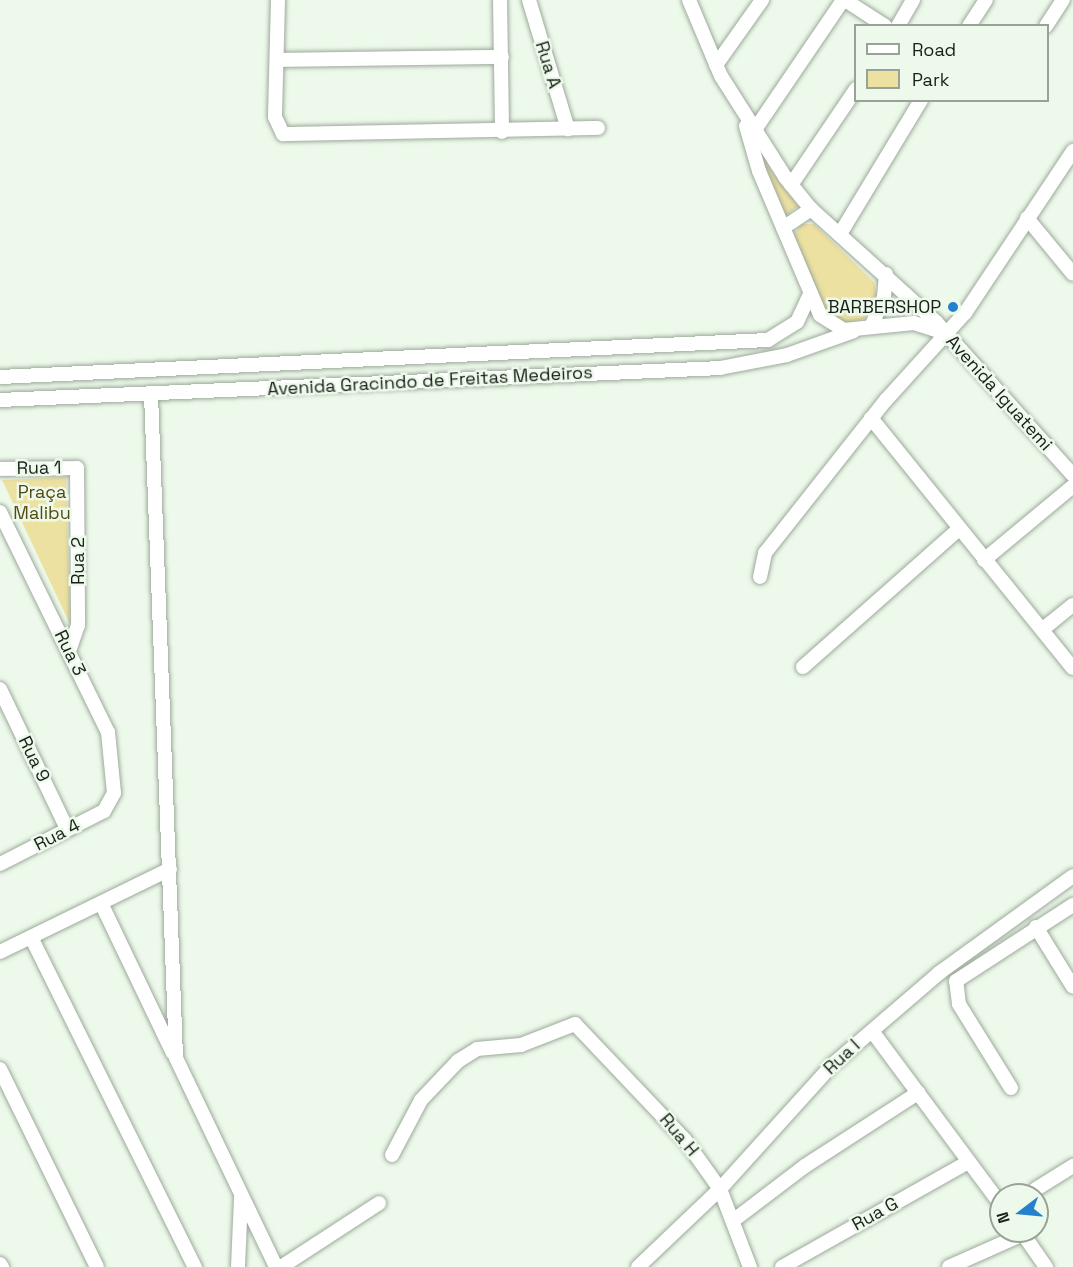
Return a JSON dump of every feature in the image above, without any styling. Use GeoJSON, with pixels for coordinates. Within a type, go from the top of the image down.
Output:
{"type":"FeatureCollection","features":[{"type":"Feature","properties":{"kind":"street"},"geometry":{"type":"LineString","coordinates":[[278,0],[276,126],[283,134],[502,132],[598,128]]}},
{"type":"Feature","properties":{"kind":"street"},"geometry":{"type":"LineString","coordinates":[[500,0],[502,132]]}},
{"type":"Feature","properties":{"kind":"street","name":"Rua A"},"geometry":{"type":"LineString","coordinates":[[529,0],[568,129]]}},
{"type":"Feature","properties":{"kind":"street","name":"Avenida Iguatemi"},"geometry":{"type":"LineString","coordinates":[[689,0],[716,65],[743,114],[791,185],[811,209],[886,274],[946,334],[1073,475]]}},
{"type":"Feature","properties":{"kind":"street"},"geometry":{"type":"LineString","coordinates":[[716,65],[762,0]]}},
{"type":"Feature","properties":{"kind":"street"},"geometry":{"type":"LineString","coordinates":[[754,131],[844,0],[882,24]]}},
{"type":"Feature","properties":{"kind":"street"},"geometry":{"type":"LineString","coordinates":[[899,24],[913,0]]}},
{"type":"Feature","properties":{"kind":"street"},"geometry":{"type":"LineString","coordinates":[[970,24],[986,0]]}},
{"type":"Feature","properties":{"kind":"street"},"geometry":{"type":"LineString","coordinates":[[1047,24],[1063,0]]}},
{"type":"Feature","properties":{"kind":"street"},"geometry":{"type":"LineString","coordinates":[[278,60],[502,57]]}},
{"type":"Feature","properties":{"kind":"street"},"geometry":{"type":"LineString","coordinates":[[791,185],[854,90]]}},
{"type":"Feature","properties":{"kind":"street"},"geometry":{"type":"LineString","coordinates":[[840,234],[920,102]]}},
{"type":"Feature","properties":{"kind":"street"},"geometry":{"type":"LineString","coordinates":[[743,114],[783,228],[810,294],[831,325],[854,330]]}},
{"type":"Feature","properties":{"kind":"street"},"geometry":{"type":"LineString","coordinates":[[760,578],[765,553],[871,418],[946,334],[1073,151]]}},
{"type":"Feature","properties":{"kind":"street"},"geometry":{"type":"LineString","coordinates":[[783,228],[811,209]]}},
{"type":"Feature","properties":{"kind":"street"},"geometry":{"type":"LineString","coordinates":[[1027,218],[1073,274]]}},
{"type":"Feature","properties":{"kind":"street"},"geometry":{"type":"LineString","coordinates":[[872,325],[884,297],[886,274]]}},
{"type":"Feature","properties":{"kind":"street","name":"Avenida Gracindo de Freitas Medeiros"},"geometry":{"type":"LineString","coordinates":[[0,377],[768,340],[797,322],[810,294]]}},
{"type":"Feature","properties":{"kind":"street","name":"Avenida Gracindo de Freitas Medeiros"},"geometry":{"type":"LineString","coordinates":[[0,400],[720,368],[787,355],[872,325],[914,323],[946,334]]}},
{"type":"Feature","properties":{"kind":"street"},"geometry":{"type":"LineString","coordinates":[[151,394],[176,1058]]}},
{"type":"Feature","properties":{"kind":"street"},"geometry":{"type":"LineString","coordinates":[[871,418],[958,530],[1043,629],[1073,668]]}},
{"type":"Feature","properties":{"kind":"street","name":"Rua 1"},"geometry":{"type":"LineString","coordinates":[[0,469],[77,468]]}},
{"type":"Feature","properties":{"kind":"street","name":"Rua 2"},"geometry":{"type":"LineString","coordinates":[[69,651],[78,626],[77,468]]}},
{"type":"Feature","properties":{"kind":"street"},"geometry":{"type":"LineString","coordinates":[[984,560],[1073,486]]}},
{"type":"Feature","properties":{"kind":"street","name":"Rua 3"},"geometry":{"type":"LineString","coordinates":[[0,512],[110,735],[112,802]]}},
{"type":"Feature","properties":{"kind":"street"},"geometry":{"type":"LineString","coordinates":[[803,667],[958,530]]}},
{"type":"Feature","properties":{"kind":"street"},"geometry":{"type":"LineString","coordinates":[[1043,629],[1073,605]]}},
{"type":"Feature","properties":{"kind":"street","name":"Rua 9"},"geometry":{"type":"LineString","coordinates":[[0,689],[67,830]]}},
{"type":"Feature","properties":{"kind":"street","name":"Rua 4"},"geometry":{"type":"LineString","coordinates":[[0,864],[67,830],[112,802]]}},
{"type":"Feature","properties":{"kind":"street"},"geometry":{"type":"LineString","coordinates":[[0,952],[170,869]]}},
{"type":"Feature","properties":{"kind":"street","name":"Rua I"},"geometry":{"type":"LineString","coordinates":[[638,1267],[720,1189],[823,1074],[939,973],[1073,876]]}},
{"type":"Feature","properties":{"kind":"street"},"geometry":{"type":"LineString","coordinates":[[101,903],[276,1267]]}},
{"type":"Feature","properties":{"kind":"street"},"geometry":{"type":"LineString","coordinates":[[1011,1088],[959,1004],[956,981],[1073,904]]}},
{"type":"Feature","properties":{"kind":"street"},"geometry":{"type":"LineString","coordinates":[[1036,927],[1073,987]]}},
{"type":"Feature","properties":{"kind":"street"},"geometry":{"type":"LineString","coordinates":[[31,937],[195,1267]]}},
{"type":"Feature","properties":{"kind":"street","name":"Rua H"},"geometry":{"type":"LineString","coordinates":[[392,1155],[421,1100],[458,1061],[477,1049],[521,1045],[575,1024],[685,1140],[720,1189],[734,1220],[750,1267]]}},
{"type":"Feature","properties":{"kind":"street"},"geometry":{"type":"LineString","coordinates":[[872,1031],[989,1189]]}},
{"type":"Feature","properties":{"kind":"street"},"geometry":{"type":"LineString","coordinates":[[0,1069],[97,1267]]}},
{"type":"Feature","properties":{"kind":"street"},"geometry":{"type":"LineString","coordinates":[[734,1220],[805,1166],[918,1093]]}},
{"type":"Feature","properties":{"kind":"street","name":"Rua G"},"geometry":{"type":"LineString","coordinates":[[782,1267],[968,1162]]}},
{"type":"Feature","properties":{"kind":"street"},"geometry":{"type":"LineString","coordinates":[[1047,1183],[1073,1166]]}},
{"type":"Feature","properties":{"kind":"street"},"geometry":{"type":"LineString","coordinates":[[238,1267],[241,1194]]}},
{"type":"Feature","properties":{"kind":"street"},"geometry":{"type":"LineString","coordinates":[[281,1267],[380,1203]]}},
{"type":"Feature","properties":{"kind":"street"},"geometry":{"type":"LineString","coordinates":[[949,1267],[999,1243]]}},
{"type":"Feature","properties":{"kind":"street"},"geometry":{"type":"LineString","coordinates":[[1030,1243],[1046,1267]]}},
{"type":"Feature","properties":{"kind":"green space"},"geometry":{"type":"Polygon","coordinates":[[[756,151],[798,206],[784,217],[756,151]]]}},
{"type":"Feature","properties":{"kind":"green space"},"geometry":{"type":"Polygon","coordinates":[[[801,224],[814,224],[874,282],[877,296],[864,319],[846,324],[826,313],[794,235],[801,224]]]}},
{"type":"Feature","properties":{"kind":"green space","name":"Praça Malibu"},"geometry":{"type":"Polygon","coordinates":[[[66,477],[69,581],[70,624],[2,480],[66,477]]]}},
{"type":"Feature","properties":{"kind":"place","name":"BARBERSHOP"},"geometry":{"type":"Point","coordinates":[953,307]}}]}
